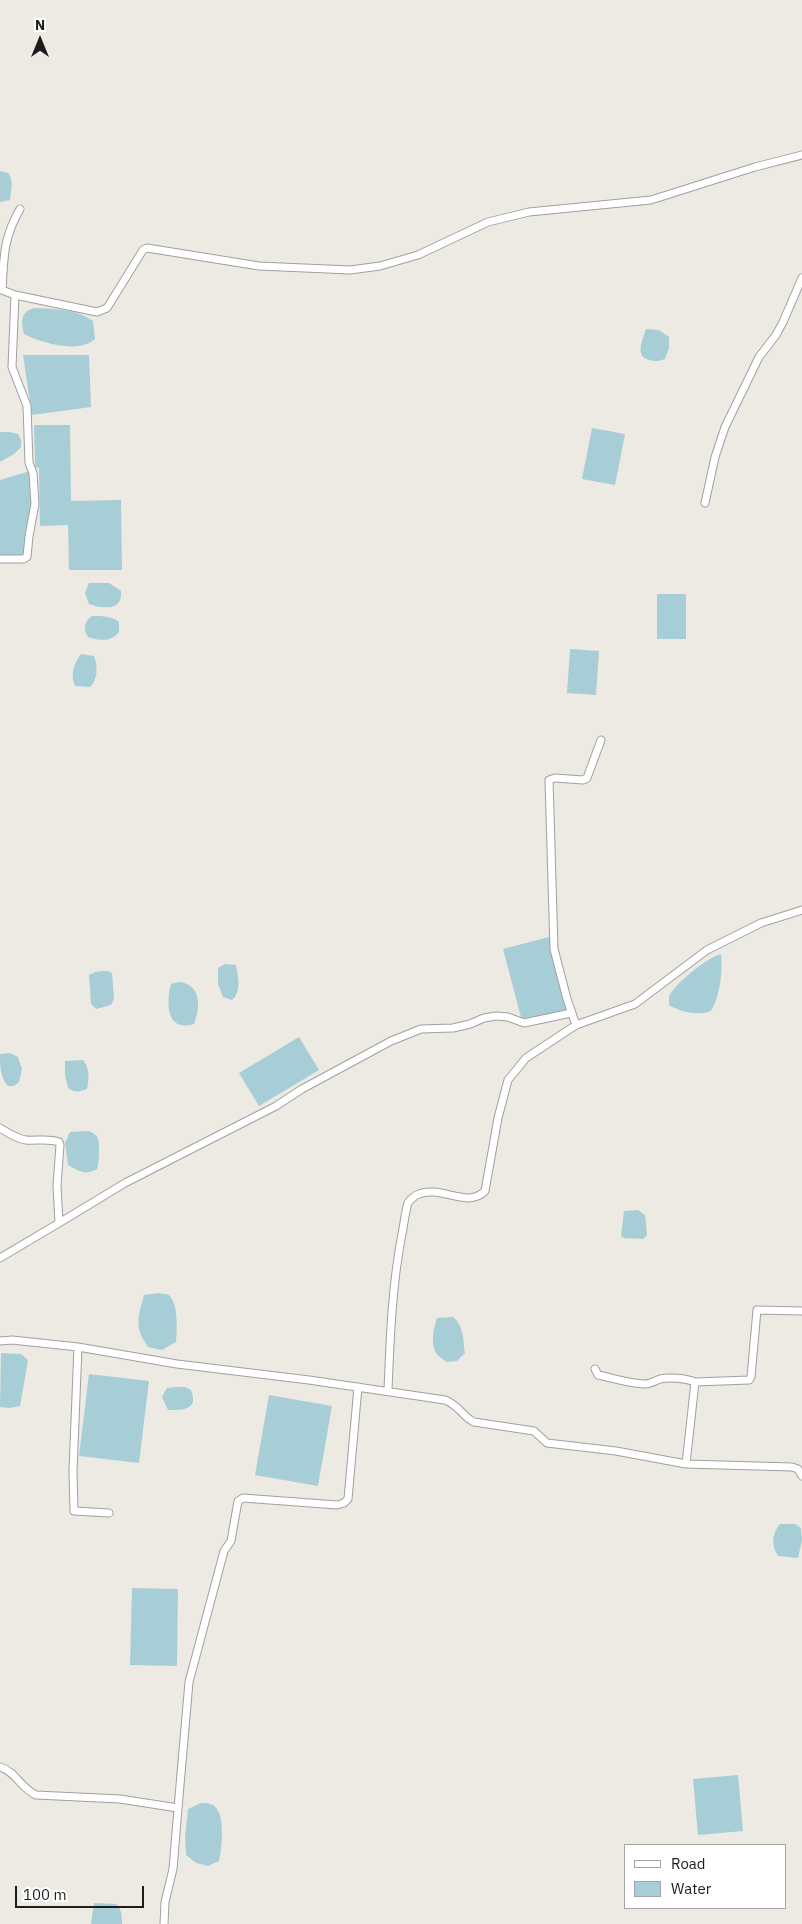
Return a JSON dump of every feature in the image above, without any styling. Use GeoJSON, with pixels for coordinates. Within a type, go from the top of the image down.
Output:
{"type":"FeatureCollection","features":[{"type":"Feature","properties":{"kind":"street"},"geometry":{"type":"LineString","coordinates":[[20,209],[10,227],[4,248],[1,290],[15,295],[97,312],[107,308],[143,250],[147,248],[259,266],[350,270],[380,266],[418,255],[488,222],[529,212],[651,200],[755,167],[802,155]]}},
{"type":"Feature","properties":{"kind":"street"},"geometry":{"type":"LineString","coordinates":[[705,503],[715,456],[725,427],[759,357],[776,335],[783,322],[802,278]]}},
{"type":"Feature","properties":{"kind":"street"},"geometry":{"type":"LineString","coordinates":[[0,559],[23,559],[27,557],[35,504],[33,473],[29,463],[27,406],[12,367],[15,295]]}},
{"type":"Feature","properties":{"kind":"street"},"geometry":{"type":"LineString","coordinates":[[576,1025],[554,949],[549,780],[555,778],[583,780],[587,778],[601,740]]}},
{"type":"Feature","properties":{"kind":"street"},"geometry":{"type":"LineString","coordinates":[[388,1391],[390,1325],[399,1248],[409,1202],[418,1194],[427,1191],[469,1198],[479,1197],[485,1191],[498,1118],[508,1080],[526,1058],[576,1025],[635,1004],[707,950],[760,923],[802,910]]}},
{"type":"Feature","properties":{"kind":"street"},"geometry":{"type":"LineString","coordinates":[[0,1258],[126,1184],[276,1106],[302,1089],[392,1041],[421,1029],[453,1028],[490,1017],[508,1017],[524,1023],[571,1013]]}},
{"type":"Feature","properties":{"kind":"street"},"geometry":{"type":"LineString","coordinates":[[0,1128],[12,1136],[24,1140],[53,1140],[59,1142],[57,1186],[59,1223]]}},
{"type":"Feature","properties":{"kind":"street"},"geometry":{"type":"LineString","coordinates":[[595,1369],[598,1376],[644,1384],[661,1379],[687,1379],[695,1382],[749,1380],[751,1377],[757,1310],[802,1311]]}},
{"type":"Feature","properties":{"kind":"street"},"geometry":{"type":"LineString","coordinates":[[0,1341],[12,1340],[78,1347],[177,1364],[444,1400],[455,1404],[469,1420],[534,1431],[547,1443],[616,1451],[686,1464],[792,1467],[798,1468],[802,1476]]}},
{"type":"Feature","properties":{"kind":"street"},"geometry":{"type":"LineString","coordinates":[[78,1347],[73,1471],[74,1511],[109,1513]]}},
{"type":"Feature","properties":{"kind":"street"},"geometry":{"type":"LineString","coordinates":[[686,1464],[695,1382]]}},
{"type":"Feature","properties":{"kind":"street"},"geometry":{"type":"LineString","coordinates":[[164,1924],[165,1902],[173,1869],[189,1682],[224,1551],[231,1541],[238,1502],[243,1498],[344,1504],[348,1499],[358,1387]]}},
{"type":"Feature","properties":{"kind":"street"},"geometry":{"type":"LineString","coordinates":[[0,1767],[7,1770],[30,1792],[36,1795],[128,1800],[178,1808]]}},
{"type":"Feature","properties":{"kind":"water"},"geometry":{"type":"Polygon","coordinates":[[[0,171],[8,173],[12,186],[10,200],[0,202],[0,171]]]}},
{"type":"Feature","properties":{"kind":"water"},"geometry":{"type":"Polygon","coordinates":[[[34,308],[65,310],[87,317],[93,321],[95,339],[79,346],[60,346],[40,341],[24,334],[22,325],[24,315],[34,308]]]}},
{"type":"Feature","properties":{"kind":"water"},"geometry":{"type":"Polygon","coordinates":[[[646,329],[659,330],[669,337],[669,348],[665,359],[651,361],[642,355],[641,347],[646,329]]]}},
{"type":"Feature","properties":{"kind":"water"},"geometry":{"type":"Polygon","coordinates":[[[23,355],[89,355],[91,407],[32,415],[23,355]]]}},
{"type":"Feature","properties":{"kind":"water"},"geometry":{"type":"Polygon","coordinates":[[[34,425],[70,425],[71,501],[121,500],[122,570],[69,570],[68,525],[40,526],[39,468],[35,467],[34,425]]]}},
{"type":"Feature","properties":{"kind":"water"},"geometry":{"type":"Polygon","coordinates":[[[592,428],[625,434],[615,485],[582,479],[592,428]]]}},
{"type":"Feature","properties":{"kind":"water"},"geometry":{"type":"Polygon","coordinates":[[[0,432],[18,434],[21,440],[21,447],[14,454],[0,462],[0,432]]]}},
{"type":"Feature","properties":{"kind":"water"},"geometry":{"type":"Polygon","coordinates":[[[30,471],[32,503],[23,557],[0,556],[0,480],[30,471]]]}},
{"type":"Feature","properties":{"kind":"water"},"geometry":{"type":"Polygon","coordinates":[[[89,583],[109,583],[121,591],[119,602],[111,607],[89,604],[85,593],[89,583]]]}},
{"type":"Feature","properties":{"kind":"water"},"geometry":{"type":"Polygon","coordinates":[[[657,594],[686,594],[686,639],[657,639],[657,594]]]}},
{"type":"Feature","properties":{"kind":"water"},"geometry":{"type":"Polygon","coordinates":[[[92,616],[116,620],[119,622],[119,632],[112,638],[105,640],[88,637],[85,626],[87,620],[92,616]]]}},
{"type":"Feature","properties":{"kind":"water"},"geometry":{"type":"Polygon","coordinates":[[[570,649],[599,651],[596,695],[567,693],[570,649]]]}},
{"type":"Feature","properties":{"kind":"water"},"geometry":{"type":"Polygon","coordinates":[[[81,654],[94,656],[97,668],[96,676],[90,687],[75,686],[74,669],[76,661],[81,654]]]}},
{"type":"Feature","properties":{"kind":"water"},"geometry":{"type":"Polygon","coordinates":[[[549,937],[568,1009],[522,1021],[503,949],[549,937]]]}},
{"type":"Feature","properties":{"kind":"water"},"geometry":{"type":"Polygon","coordinates":[[[721,954],[720,983],[717,998],[711,1011],[701,1013],[690,1012],[679,1010],[669,1005],[669,997],[677,985],[700,965],[721,954]]]}},
{"type":"Feature","properties":{"kind":"water"},"geometry":{"type":"Polygon","coordinates":[[[225,964],[236,965],[238,988],[232,1000],[223,997],[218,984],[218,968],[225,964]]]}},
{"type":"Feature","properties":{"kind":"water"},"geometry":{"type":"Polygon","coordinates":[[[103,971],[112,973],[114,999],[111,1005],[96,1009],[91,1004],[89,975],[103,971]]]}},
{"type":"Feature","properties":{"kind":"water"},"geometry":{"type":"Polygon","coordinates":[[[179,982],[192,987],[197,997],[198,1011],[194,1024],[185,1026],[178,1024],[170,1014],[169,991],[171,984],[179,982]]]}},
{"type":"Feature","properties":{"kind":"water"},"geometry":{"type":"Polygon","coordinates":[[[299,1037],[319,1070],[259,1106],[239,1073],[299,1037]]]}},
{"type":"Feature","properties":{"kind":"water"},"geometry":{"type":"Polygon","coordinates":[[[10,1053],[18,1057],[22,1069],[19,1082],[14,1086],[8,1086],[5,1083],[0,1067],[0,1054],[10,1053]]]}},
{"type":"Feature","properties":{"kind":"water"},"geometry":{"type":"Polygon","coordinates":[[[83,1060],[88,1070],[87,1089],[73,1091],[68,1088],[65,1075],[65,1061],[83,1060]]]}},
{"type":"Feature","properties":{"kind":"water"},"geometry":{"type":"Polygon","coordinates":[[[89,1131],[96,1135],[98,1139],[99,1158],[97,1169],[89,1172],[79,1171],[68,1165],[65,1143],[70,1132],[89,1131]]]}},
{"type":"Feature","properties":{"kind":"water"},"geometry":{"type":"Polygon","coordinates":[[[638,1210],[645,1215],[647,1235],[643,1239],[624,1238],[621,1236],[624,1211],[638,1210]]]}},
{"type":"Feature","properties":{"kind":"water"},"geometry":{"type":"Polygon","coordinates":[[[167,1294],[174,1302],[177,1331],[176,1342],[162,1350],[148,1347],[141,1334],[138,1322],[144,1295],[167,1294]]]}},
{"type":"Feature","properties":{"kind":"water"},"geometry":{"type":"Polygon","coordinates":[[[453,1317],[461,1329],[465,1353],[457,1361],[446,1362],[434,1349],[434,1331],[437,1318],[453,1317]]]}},
{"type":"Feature","properties":{"kind":"water"},"geometry":{"type":"Polygon","coordinates":[[[1,1353],[21,1354],[28,1360],[20,1406],[0,1407],[1,1353]]]}},
{"type":"Feature","properties":{"kind":"water"},"geometry":{"type":"Polygon","coordinates":[[[89,1374],[149,1381],[139,1463],[79,1456],[89,1374]]]}},
{"type":"Feature","properties":{"kind":"water"},"geometry":{"type":"Polygon","coordinates":[[[185,1387],[191,1390],[193,1402],[188,1408],[168,1410],[162,1397],[167,1388],[185,1387]]]}},
{"type":"Feature","properties":{"kind":"water"},"geometry":{"type":"Polygon","coordinates":[[[269,1395],[332,1406],[318,1486],[255,1475],[269,1395]]]}},
{"type":"Feature","properties":{"kind":"water"},"geometry":{"type":"Polygon","coordinates":[[[780,1524],[795,1524],[801,1528],[802,1540],[798,1558],[778,1556],[773,1544],[774,1535],[780,1524]]]}},
{"type":"Feature","properties":{"kind":"water"},"geometry":{"type":"Polygon","coordinates":[[[132,1588],[178,1589],[177,1666],[130,1665],[132,1588]]]}},
{"type":"Feature","properties":{"kind":"water"},"geometry":{"type":"Polygon","coordinates":[[[738,1775],[743,1831],[698,1835],[693,1779],[738,1775]]]}},
{"type":"Feature","properties":{"kind":"water"},"geometry":{"type":"Polygon","coordinates":[[[201,1803],[215,1806],[222,1826],[219,1861],[208,1866],[196,1863],[186,1855],[185,1837],[188,1809],[201,1803]]]}},
{"type":"Feature","properties":{"kind":"water"},"geometry":{"type":"Polygon","coordinates":[[[94,1903],[116,1904],[121,1911],[122,1924],[91,1924],[94,1903]]]}}]}
